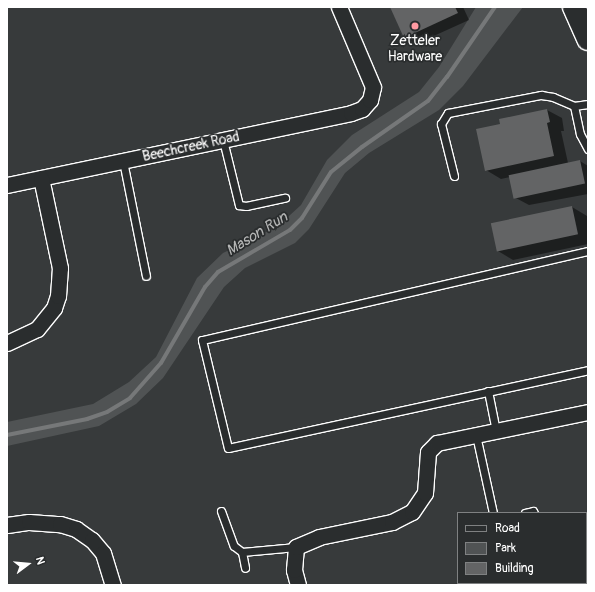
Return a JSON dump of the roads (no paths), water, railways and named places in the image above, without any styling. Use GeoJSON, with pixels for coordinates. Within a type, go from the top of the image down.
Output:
{"type":"FeatureCollection","features":[{"type":"Feature","properties":{"kind":"main road"},"geometry":{"type":"LineString","coordinates":[[574,7],[588,38]]}},
{"type":"Feature","properties":{"kind":"street","name":"Beechcreek Road"},"geometry":{"type":"LineString","coordinates":[[7,186],[351,113],[362,109],[370,100],[372,88],[369,75],[339,7]]}},
{"type":"Feature","properties":{"kind":"street"},"geometry":{"type":"LineString","coordinates":[[7,343],[37,329],[50,313],[58,296],[60,268],[41,178]]}},
{"type":"Feature","properties":{"kind":"street"},"geometry":{"type":"LineString","coordinates":[[298,585],[294,570],[296,547],[320,537],[392,522],[412,512],[425,493],[428,452],[437,443],[588,412]]}},
{"type":"Feature","properties":{"kind":"street"},"geometry":{"type":"LineString","coordinates":[[7,525],[29,522],[60,524],[76,529],[92,540],[103,553],[113,585]]}},
{"type":"Feature","properties":{"kind":"lane"},"geometry":{"type":"LineString","coordinates":[[454,176],[441,124],[448,113],[540,95],[553,97],[574,106],[588,104]]}},
{"type":"Feature","properties":{"kind":"lane"},"geometry":{"type":"LineString","coordinates":[[574,106],[580,134],[588,149]]}},
{"type":"Feature","properties":{"kind":"lane"},"geometry":{"type":"LineString","coordinates":[[223,140],[239,205],[246,206],[285,198]]}},
{"type":"Feature","properties":{"kind":"lane"},"geometry":{"type":"LineString","coordinates":[[123,161],[146,276]]}},
{"type":"Feature","properties":{"kind":"lane"},"geometry":{"type":"LineString","coordinates":[[588,251],[202,340],[228,448],[588,370]]}},
{"type":"Feature","properties":{"kind":"lane"},"geometry":{"type":"LineString","coordinates":[[488,391],[496,431]]}},
{"type":"Feature","properties":{"kind":"lane"},"geometry":{"type":"LineString","coordinates":[[476,435],[493,512]]}},
{"type":"Feature","properties":{"kind":"lane"},"geometry":{"type":"LineString","coordinates":[[222,511],[234,546],[242,552],[296,547]]}},
{"type":"Feature","properties":{"kind":"lane"},"geometry":{"type":"LineString","coordinates":[[242,552],[245,568]]}},
{"type":"Feature","properties":{"kind":"waterway","name":"Mason Run"},"geometry":{"type":"LineString","coordinates":[[7,435],[87,419],[107,412],[130,398],[161,363],[205,287],[218,272],[290,230],[302,218],[331,172],[362,147],[428,101],[447,77],[495,7]]}},
{"type":"Feature","properties":{"kind":"place","name":"Zetteler Hardware"},"geometry":{"type":"Point","coordinates":[415,26]}}]}
